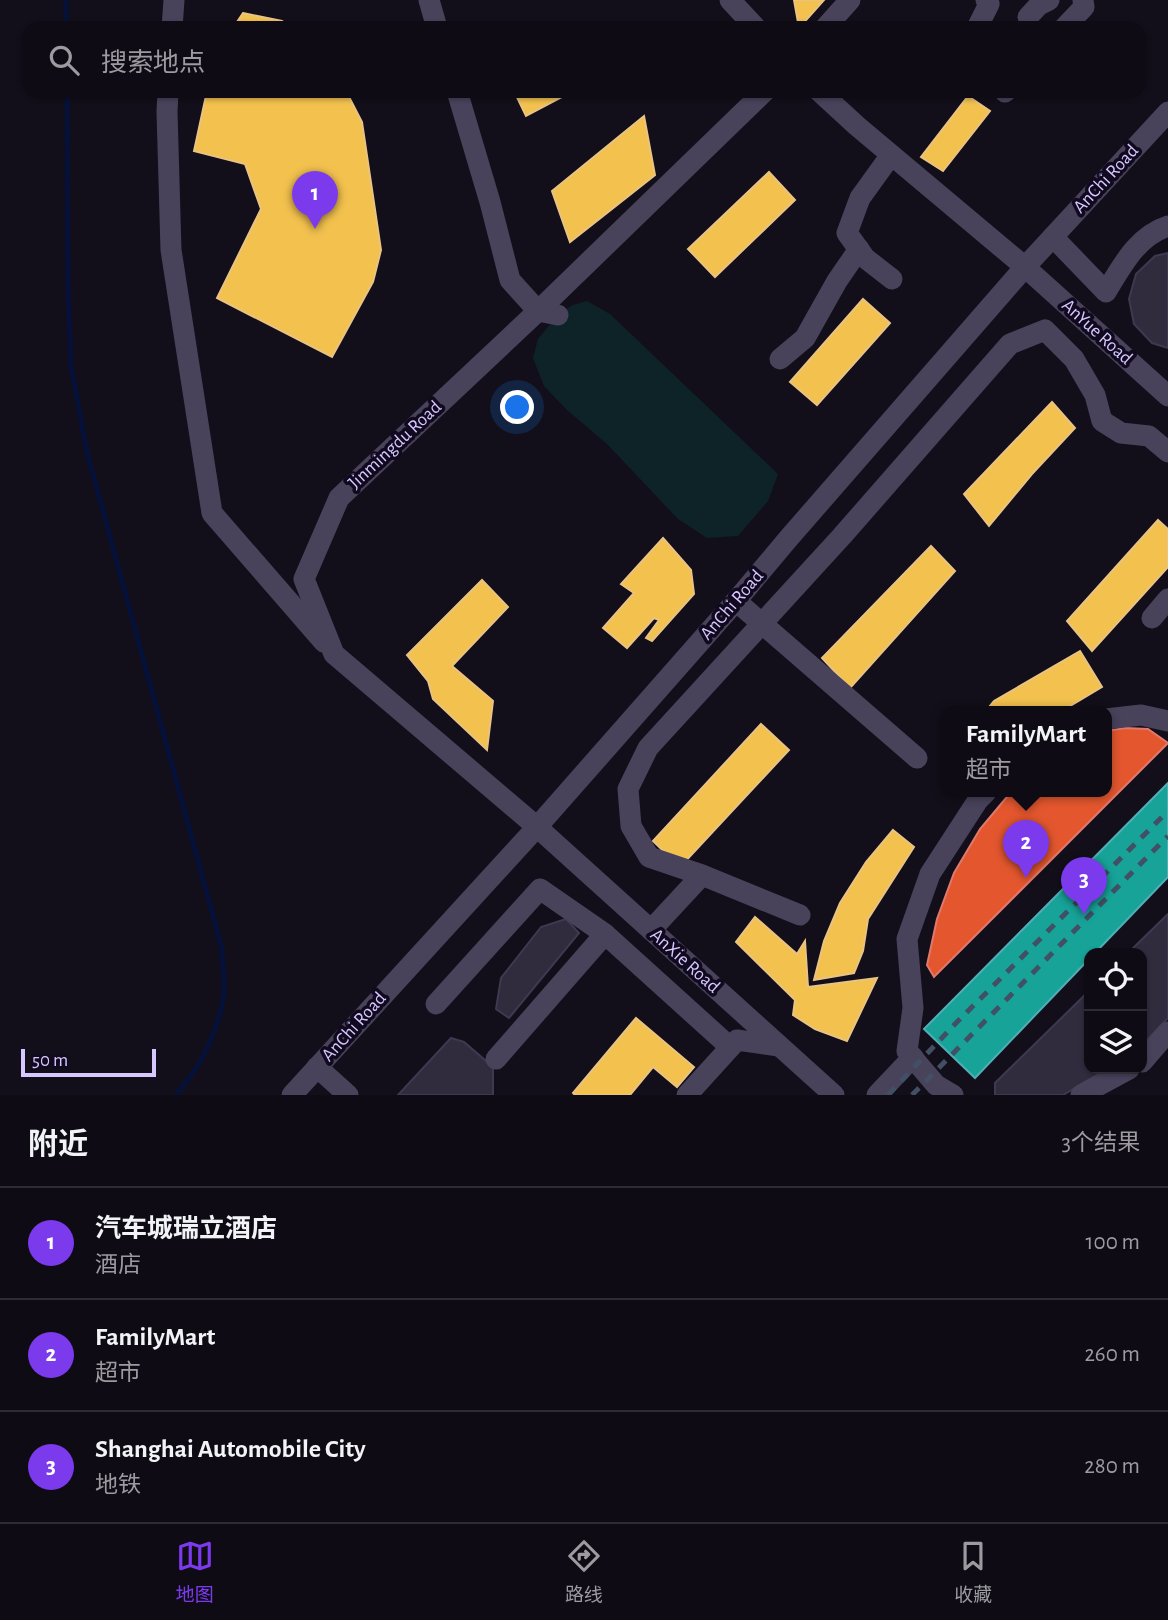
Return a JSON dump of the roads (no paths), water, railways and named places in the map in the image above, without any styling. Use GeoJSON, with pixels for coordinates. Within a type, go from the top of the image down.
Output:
{"type":"FeatureCollection","features":[{"type":"Feature","properties":{"kind":"street"},"geometry":{"type":"LineString","coordinates":[[172,21],[174,0]]}},
{"type":"Feature","properties":{"kind":"street"},"geometry":{"type":"LineString","coordinates":[[429,0],[436,21]]}},
{"type":"Feature","properties":{"kind":"street"},"geometry":{"type":"LineString","coordinates":[[730,0],[750,21]]}},
{"type":"Feature","properties":{"kind":"street"},"geometry":{"type":"LineString","coordinates":[[831,21],[850,0]]}},
{"type":"Feature","properties":{"kind":"street"},"geometry":{"type":"LineString","coordinates":[[980,21],[989,4],[986,0]]}},
{"type":"Feature","properties":{"kind":"street"},"geometry":{"type":"LineString","coordinates":[[1028,17],[1039,5],[1049,0]]}},
{"type":"Feature","properties":{"kind":"street"},"geometry":{"type":"LineString","coordinates":[[1070,21],[1084,6],[1083,0]]}},
{"type":"Feature","properties":{"kind":"street"},"geometry":{"type":"LineString","coordinates":[[168,98],[171,250],[212,513],[334,654]]}},
{"type":"Feature","properties":{"kind":"street"},"geometry":{"type":"LineString","coordinates":[[459,98],[510,280],[548,313]]}},
{"type":"Feature","properties":{"kind":"street","name":"Jinmingdu Road"},"geometry":{"type":"LineString","coordinates":[[537,827],[334,654],[304,579],[339,498],[548,313],[758,98]]}},
{"type":"Feature","properties":{"kind":"street","name":"AnYue Road"},"geometry":{"type":"LineString","coordinates":[[826,98],[1025,267],[1168,396]]}},
{"type":"Feature","properties":{"kind":"street","name":"AnChi Road"},"geometry":{"type":"LineString","coordinates":[[292,1095],[537,827],[1025,267],[1168,112]]}},
{"type":"Feature","properties":{"kind":"street"},"geometry":{"type":"LineString","coordinates":[[891,155],[860,198],[847,233],[865,258],[892,279]]}},
{"type":"Feature","properties":{"kind":"street"},"geometry":{"type":"LineString","coordinates":[[1053,237],[1106,292],[1132,250],[1158,229],[1168,226]]}},
{"type":"Feature","properties":{"kind":"street"},"geometry":{"type":"LineString","coordinates":[[780,359],[805,338],[837,281],[859,250]]}},
{"type":"Feature","properties":{"kind":"street"},"geometry":{"type":"LineString","coordinates":[[800,915],[702,875],[649,857],[631,827],[628,789],[648,748],[842,536],[1010,344],[1045,330],[1074,359],[1095,394],[1102,421],[1121,433],[1149,436],[1168,452]]}},
{"type":"Feature","properties":{"kind":"street"},"geometry":{"type":"LineString","coordinates":[[1152,618],[1168,599]]}},
{"type":"Feature","properties":{"kind":"street"},"geometry":{"type":"LineString","coordinates":[[736,601],[917,758]]}},
{"type":"Feature","properties":{"kind":"street"},"geometry":{"type":"LineString","coordinates":[[1112,718],[1141,715],[1168,721]]}},
{"type":"Feature","properties":{"kind":"street"},"geometry":{"type":"LineString","coordinates":[[938,1092],[907,1051],[913,1008],[907,939],[930,873],[981,797]]}},
{"type":"Feature","properties":{"kind":"street","name":"AnXie Road"},"geometry":{"type":"LineString","coordinates":[[537,827],[834,1095]]}},
{"type":"Feature","properties":{"kind":"street"},"geometry":{"type":"LineString","coordinates":[[650,930],[702,875]]}},
{"type":"Feature","properties":{"kind":"street"},"geometry":{"type":"LineString","coordinates":[[436,1004],[540,889],[605,934],[730,1047]]}},
{"type":"Feature","properties":{"kind":"street"},"geometry":{"type":"LineString","coordinates":[[496,1059],[605,934]]}},
{"type":"Feature","properties":{"kind":"street"},"geometry":{"type":"LineString","coordinates":[[1147,1056],[1168,1032]]}},
{"type":"Feature","properties":{"kind":"street"},"geometry":{"type":"LineString","coordinates":[[687,1095],[737,1040],[779,1046]]}},
{"type":"Feature","properties":{"kind":"street"},"geometry":{"type":"LineString","coordinates":[[877,1095],[913,1057]]}},
{"type":"Feature","properties":{"kind":"street"},"geometry":{"type":"LineString","coordinates":[[317,1067],[348,1095]]}},
{"type":"Feature","properties":{"kind":"street"},"geometry":{"type":"LineString","coordinates":[[1081,1095],[1120,1074]]}},
{"type":"Feature","properties":{"kind":"waterway"},"geometry":{"type":"LineString","coordinates":[[66,0],[66,21]]}},
{"type":"Feature","properties":{"kind":"waterway"},"geometry":{"type":"LineString","coordinates":[[67,98],[71,366],[87,452],[222,949],[224,993],[218,1021],[201,1060],[176,1095]]}},
{"type":"Feature","properties":{"kind":"railway"},"geometry":{"type":"LineString","coordinates":[[888,1095],[956,1023],[1168,811]]}},
{"type":"Feature","properties":{"kind":"railway"},"geometry":{"type":"LineString","coordinates":[[912,1095],[1168,836]]}},
{"type":"Feature","properties":{"kind":"place","name":"汽车城瑞立酒店"},"geometry":{"type":"Point","coordinates":[315,229]}},
{"type":"Feature","properties":{"kind":"place","name":"FamilyMart"},"geometry":{"type":"Point","coordinates":[1026,878]}},
{"type":"Feature","properties":{"kind":"place","name":"Shanghai Automobile City"},"geometry":{"type":"Point","coordinates":[1084,915]}}]}
